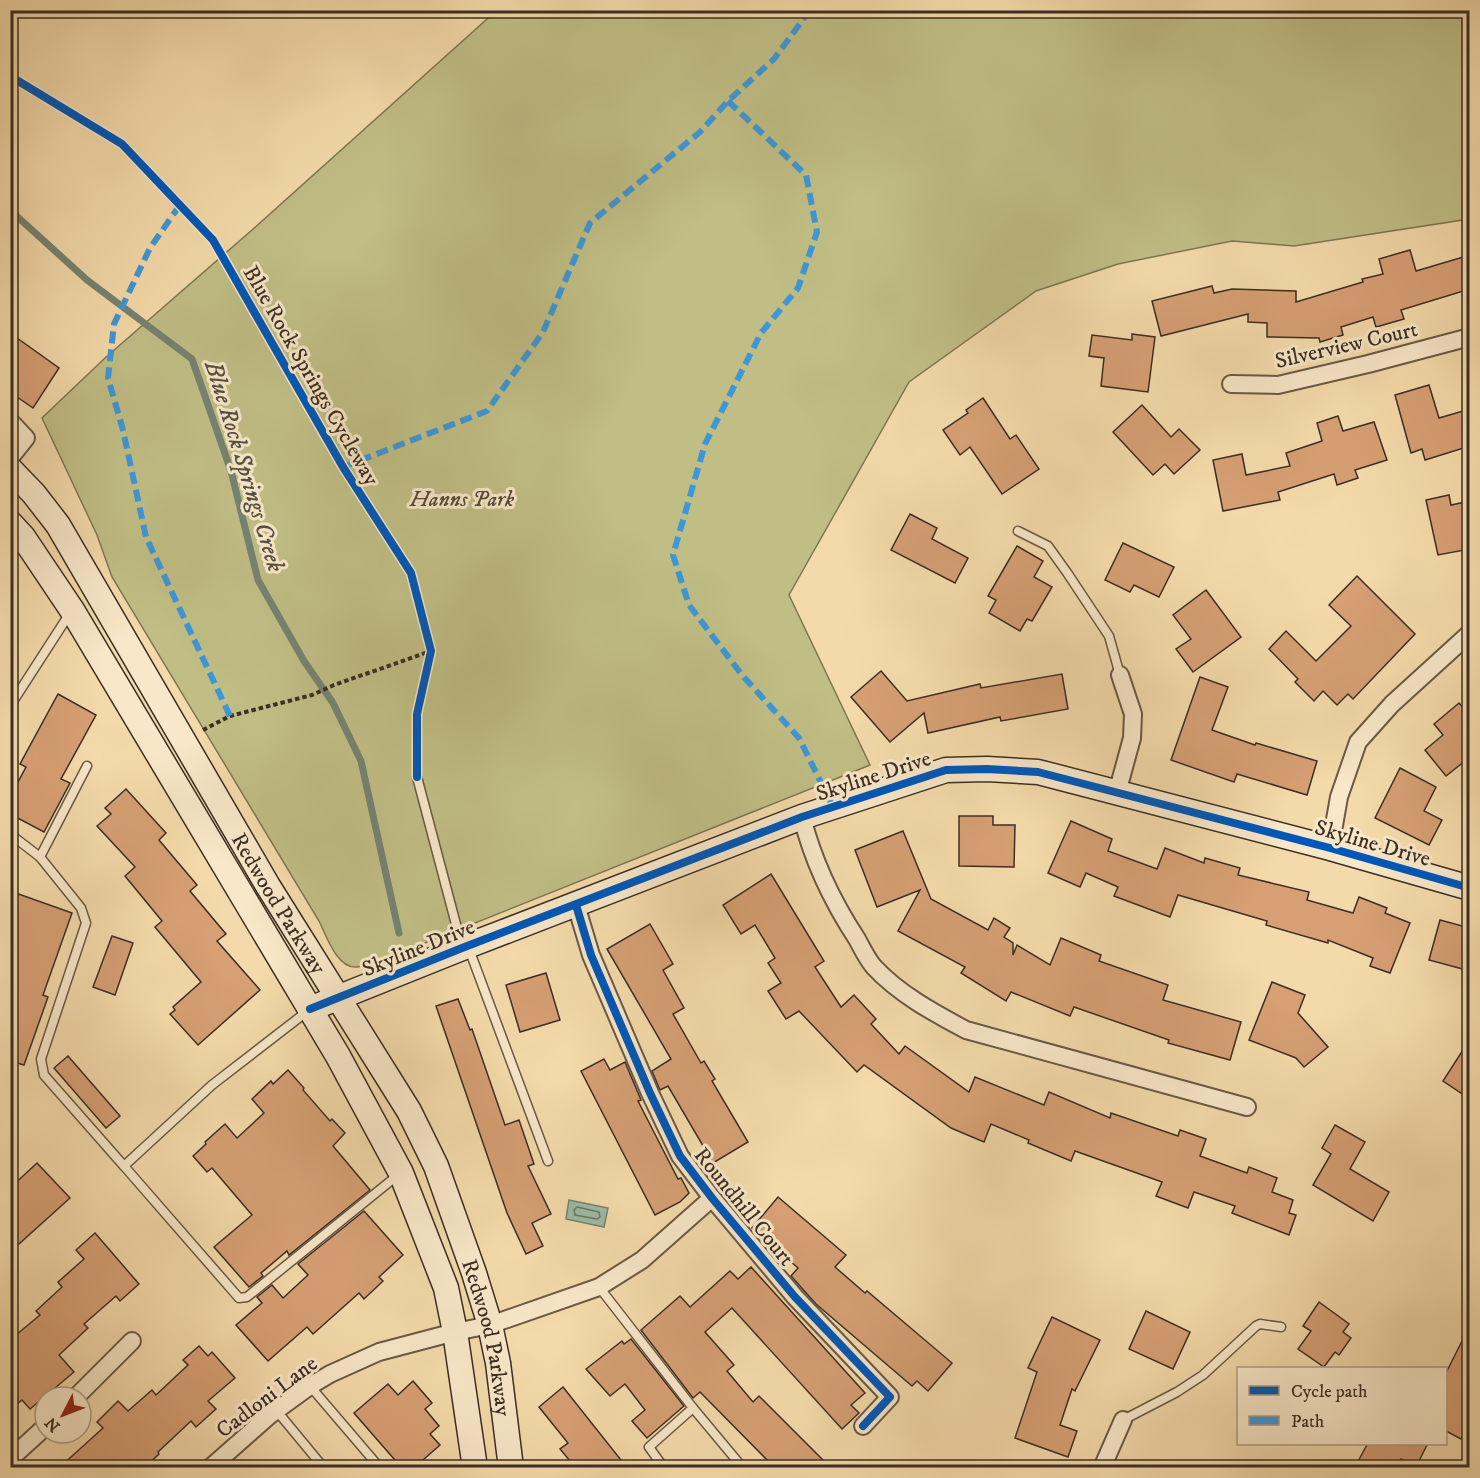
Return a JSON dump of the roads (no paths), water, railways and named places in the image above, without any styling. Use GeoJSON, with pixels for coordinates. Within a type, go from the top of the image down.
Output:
{"type":"FeatureCollection","features":[{"type":"Feature","properties":{"kind":"main road","name":"Redwood Parkway"},"geometry":{"type":"LineString","coordinates":[[10,469],[34,494],[58,525],[268,886],[409,1112],[436,1166],[490,1326],[498,1363],[511,1467]]}},
{"type":"Feature","properties":{"kind":"main road","name":"Redwood Parkway"},"geometry":{"type":"LineString","coordinates":[[10,523],[23,537],[72,610],[338,1056],[401,1173],[446,1288],[455,1332],[475,1467]]}},
{"type":"Feature","properties":{"kind":"main road","name":"Skyline Drive"},"geometry":{"type":"LineString","coordinates":[[310,1009],[802,817],[946,770],[987,769],[1038,772],[1330,848],[1470,888]]}},
{"type":"Feature","properties":{"kind":"street","name":"Silverview Court"},"geometry":{"type":"LineString","coordinates":[[1231,384],[1278,385],[1470,337]]}},
{"type":"Feature","properties":{"kind":"street"},"geometry":{"type":"LineString","coordinates":[[10,422],[26,438],[10,458]]}},
{"type":"Feature","properties":{"kind":"street"},"geometry":{"type":"LineString","coordinates":[[1330,848],[1339,797],[1358,741],[1392,704],[1470,633]]}},
{"type":"Feature","properties":{"kind":"street"},"geometry":{"type":"LineString","coordinates":[[1117,793],[1132,738],[1133,714],[1120,675]]}},
{"type":"Feature","properties":{"kind":"street"},"geometry":{"type":"LineString","coordinates":[[802,817],[808,842],[821,873],[841,914],[874,966],[904,993],[937,1015],[966,1030],[1248,1107]]}},
{"type":"Feature","properties":{"kind":"street","name":"Roundhill Court"},"geometry":{"type":"LineString","coordinates":[[576,905],[591,955],[650,1093],[680,1156],[795,1297],[890,1397],[863,1426]]}},
{"type":"Feature","properties":{"kind":"street","name":"Cadloni Lane"},"geometry":{"type":"LineString","coordinates":[[210,1467],[276,1410],[330,1374],[379,1352],[455,1332],[490,1326],[599,1287],[642,1260],[712,1198]]}},
{"type":"Feature","properties":{"kind":"street"},"geometry":{"type":"LineString","coordinates":[[88,1385],[132,1341]]}},
{"type":"Feature","properties":{"kind":"street"},"geometry":{"type":"LineString","coordinates":[[1102,1467],[1123,1420]]}},
{"type":"Feature","properties":{"kind":"street"},"geometry":{"type":"LineString","coordinates":[[10,1459],[33,1438]]}},
{"type":"Feature","properties":{"kind":"lane"},"geometry":{"type":"LineString","coordinates":[[1018,531],[1048,546],[1068,574],[1109,636],[1120,675]]}},
{"type":"Feature","properties":{"kind":"lane"},"geometry":{"type":"LineString","coordinates":[[10,706],[72,610]]}},
{"type":"Feature","properties":{"kind":"lane"},"geometry":{"type":"LineString","coordinates":[[40,857],[87,766]]}},
{"type":"Feature","properties":{"kind":"lane"},"geometry":{"type":"LineString","coordinates":[[417,777],[465,947],[548,1161]]}},
{"type":"Feature","properties":{"kind":"lane"},"geometry":{"type":"LineString","coordinates":[[10,834],[40,857],[81,908],[86,923],[41,1059],[44,1075],[238,1298],[247,1297],[401,1173]]}},
{"type":"Feature","properties":{"kind":"lane"},"geometry":{"type":"LineString","coordinates":[[124,1166],[212,1085],[310,1009]]}},
{"type":"Feature","properties":{"kind":"lane"},"geometry":{"type":"LineString","coordinates":[[599,1287],[693,1408],[743,1467]]}},
{"type":"Feature","properties":{"kind":"lane"},"geometry":{"type":"LineString","coordinates":[[1123,1420],[1203,1376],[1256,1326],[1260,1324],[1281,1327]]}},
{"type":"Feature","properties":{"kind":"lane"},"geometry":{"type":"LineString","coordinates":[[310,1386],[380,1467]]}},
{"type":"Feature","properties":{"kind":"lane"},"geometry":{"type":"LineString","coordinates":[[664,1467],[649,1447],[693,1408]]}},
{"type":"Feature","properties":{"kind":"lane"},"geometry":{"type":"LineString","coordinates":[[276,1410],[324,1467]]}},
{"type":"Feature","properties":{"kind":"water"},"geometry":{"type":"Polygon","coordinates":[[[569,1200],[608,1208],[604,1227],[566,1219],[569,1200]]]}},
{"type":"Feature","properties":{"kind":"waterway","name":"Blue Rock Springs Creek"},"geometry":{"type":"LineString","coordinates":[[10,210],[87,280],[192,359],[231,471],[258,580],[304,661],[333,703],[361,761],[399,933]]}},
{"type":"Feature","properties":{"kind":"park label","name":"Hanns Park"},"geometry":{"type":"Point","coordinates":[462,498]}}]}
